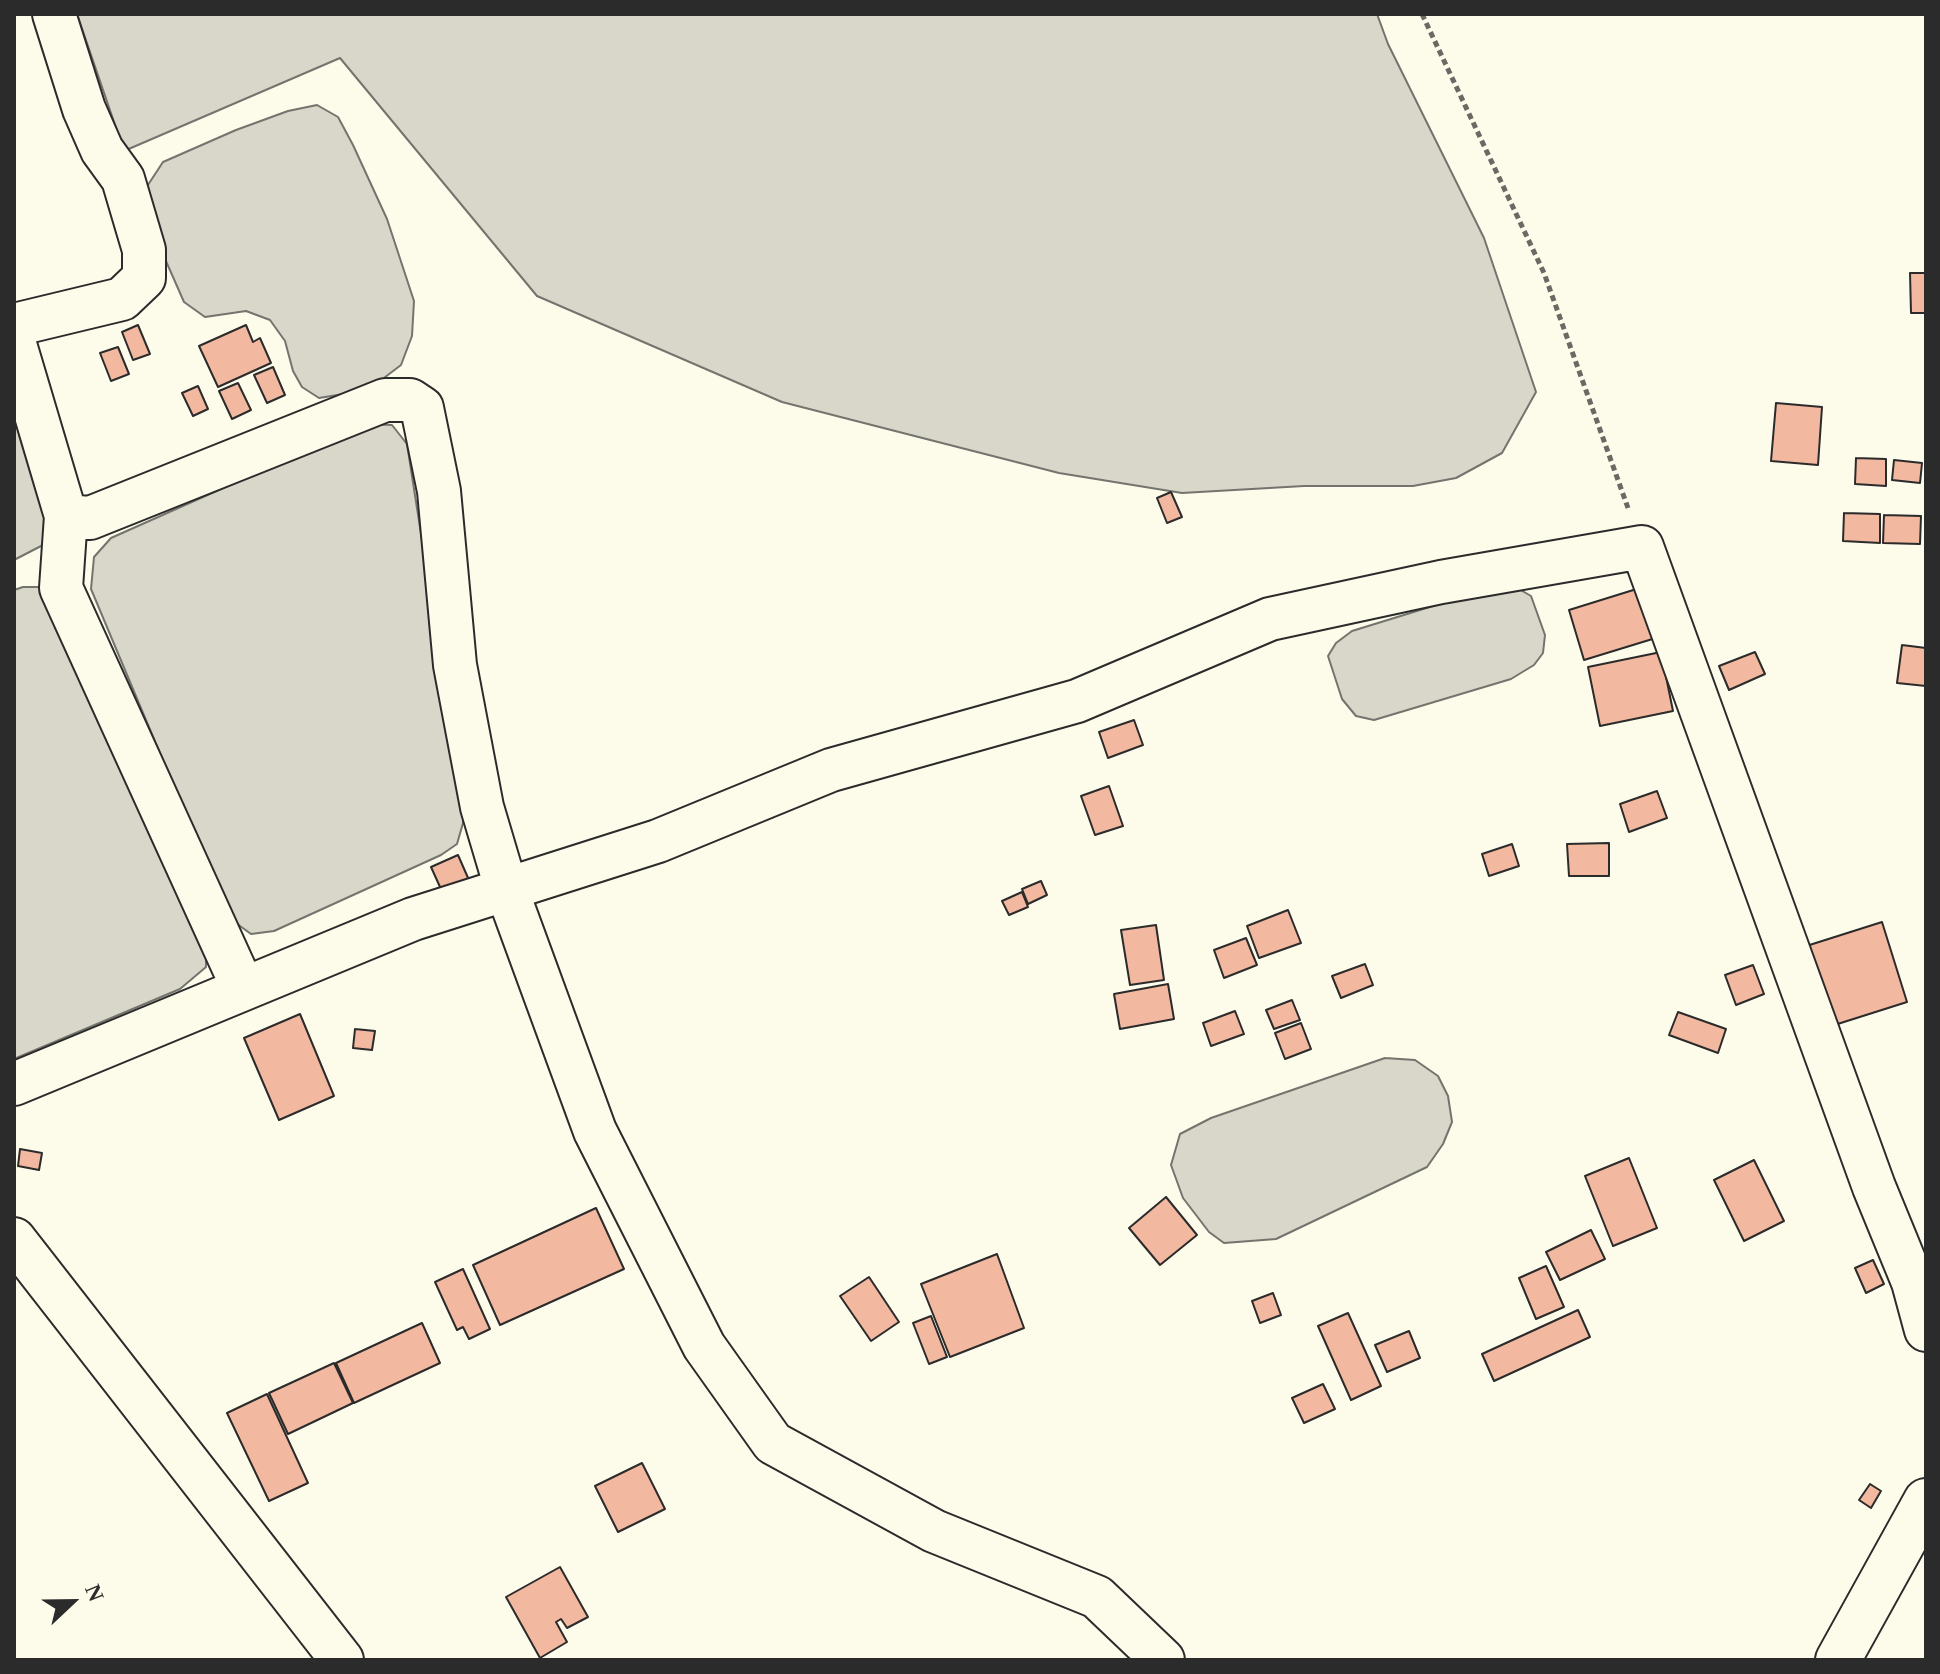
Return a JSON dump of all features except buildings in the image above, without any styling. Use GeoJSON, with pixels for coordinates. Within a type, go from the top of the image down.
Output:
{"type":"FeatureCollection","features":[{"type":"Feature","properties":{"kind":"highway"},"geometry":{"type":"LineString","coordinates":[[1838,1660],[1926,1501]]}},
{"type":"Feature","properties":{"kind":"street"},"geometry":{"type":"LineString","coordinates":[[14,325],[81,312],[122,299],[144,278],[144,250],[123,179],[102,150],[84,109],[54,14]]}},
{"type":"Feature","properties":{"kind":"street"},"geometry":{"type":"LineString","coordinates":[[14,341],[66,516],[61,588],[243,988]]}},
{"type":"Feature","properties":{"kind":"street"},"geometry":{"type":"LineString","coordinates":[[66,516],[90,518],[385,400],[417,402],[427,423],[439,491],[455,665],[482,807],[506,888],[595,1131],[704,1346],[773,1443],[934,1531],[1097,1597],[1163,1660]]}},
{"type":"Feature","properties":{"kind":"street"},"geometry":{"type":"LineString","coordinates":[[14,1084],[413,919],[658,841],[831,770],[1077,701],[1270,619],[1441,582],[1642,547],[1874,1187],[1913,1282],[1926,1330]]}},
{"type":"Feature","properties":{"kind":"street"},"geometry":{"type":"LineString","coordinates":[[14,1239],[342,1660]]}},
{"type":"Feature","properties":{"kind":"path"},"geometry":{"type":"LineString","coordinates":[[1422,14],[1544,273],[1642,547]]}},
{"type":"Feature","properties":{"kind":"shaded area"},"geometry":{"type":"Polygon","coordinates":[[[77,14],[1377,14],[1388,44],[1484,238],[1536,392],[1502,453],[1456,478],[1413,486],[1304,486],[1182,493],[1059,473],[782,402],[537,296],[340,58],[124,151],[77,14]]]}},
{"type":"Feature","properties":{"kind":"shaded area"},"geometry":{"type":"Polygon","coordinates":[[[317,105],[338,117],[353,145],[387,219],[414,301],[412,336],[401,365],[380,381],[356,392],[319,398],[302,387],[293,371],[285,341],[270,320],[246,311],[205,317],[184,302],[158,243],[142,194],[163,162],[236,130],[288,111],[317,105]]]}},
{"type":"Feature","properties":{"kind":"shaded area"},"geometry":{"type":"Polygon","coordinates":[[[14,390],[47,524],[43,545],[14,560],[14,390]]]}},
{"type":"Feature","properties":{"kind":"shaded area"},"geometry":{"type":"Polygon","coordinates":[[[367,424],[392,425],[407,444],[463,803],[463,823],[457,844],[441,855],[274,931],[251,934],[229,918],[91,589],[94,557],[111,538],[367,424]]]}},
{"type":"Feature","properties":{"kind":"shaded area"},"geometry":{"type":"Polygon","coordinates":[[[43,587],[206,934],[206,967],[180,989],[14,1059],[14,590],[43,587]]]}},
{"type":"Feature","properties":{"kind":"shaded area"},"geometry":{"type":"Polygon","coordinates":[[[1519,589],[1531,596],[1545,635],[1543,653],[1534,665],[1511,679],[1374,720],[1356,716],[1342,699],[1328,656],[1336,643],[1352,631],[1472,594],[1519,589]]]}},
{"type":"Feature","properties":{"kind":"shaded area"},"geometry":{"type":"Polygon","coordinates":[[[1385,1058],[1415,1060],[1438,1076],[1448,1096],[1452,1122],[1443,1144],[1427,1167],[1276,1239],[1224,1243],[1209,1232],[1183,1198],[1171,1165],[1180,1134],[1211,1118],[1385,1058]]]}}]}
